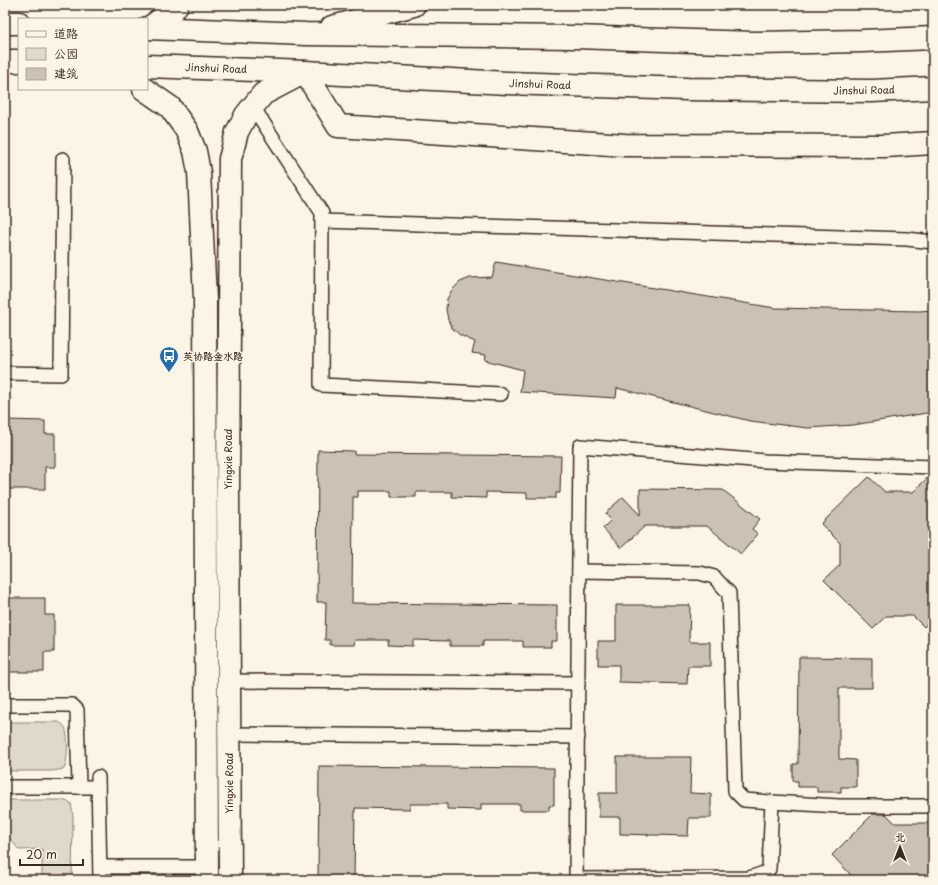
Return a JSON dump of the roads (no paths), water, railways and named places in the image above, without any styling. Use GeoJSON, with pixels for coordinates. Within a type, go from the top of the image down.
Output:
{"type":"FeatureCollection","features":[{"type":"Feature","properties":{"kind":"street"},"geometry":{"type":"LineString","coordinates":[[148,28],[172,11],[177,5]]}},
{"type":"Feature","properties":{"kind":"street"},"geometry":{"type":"LineString","coordinates":[[306,34],[414,5]]}},
{"type":"Feature","properties":{"kind":"street"},"geometry":{"type":"LineString","coordinates":[[5,23],[18,23]]}},
{"type":"Feature","properties":{"kind":"street"},"geometry":{"type":"LineString","coordinates":[[148,28],[306,34],[575,37],[753,43],[862,42],[933,38]]}},
{"type":"Feature","properties":{"kind":"street"},"geometry":{"type":"LineString","coordinates":[[5,61],[18,61]]}},
{"type":"Feature","properties":{"kind":"street","name":"Jinshui Road"},"geometry":{"type":"LineString","coordinates":[[148,66],[687,90],[872,91],[933,88]]}},
{"type":"Feature","properties":{"kind":"street"},"geometry":{"type":"LineString","coordinates":[[305,72],[338,126],[625,145],[885,146],[933,143]]}},
{"type":"Feature","properties":{"kind":"street","name":"Yingxie Road"},"geometry":{"type":"LineString","coordinates":[[230,880],[228,486],[230,159],[237,132],[246,115],[263,94],[305,72]]}},
{"type":"Feature","properties":{"kind":"street"},"geometry":{"type":"LineString","coordinates":[[145,90],[170,107],[187,131],[195,151],[199,172],[205,299],[207,873]]}},
{"type":"Feature","properties":{"kind":"lane"},"geometry":{"type":"LineString","coordinates":[[253,107],[322,213],[320,385],[501,394]]}},
{"type":"Feature","properties":{"kind":"lane"},"geometry":{"type":"LineString","coordinates":[[5,373],[61,374],[63,159]]}},
{"type":"Feature","properties":{"kind":"lane"},"geometry":{"type":"LineString","coordinates":[[322,221],[907,239],[933,242]]}},
{"type":"Feature","properties":{"kind":"lane"},"geometry":{"type":"LineString","coordinates":[[772,802],[769,869],[764,873],[749,878],[576,879],[580,446],[765,461],[933,467]]}},
{"type":"Feature","properties":{"kind":"lane"},"geometry":{"type":"LineString","coordinates":[[579,571],[700,573],[714,576],[729,593],[735,791],[744,800],[838,806],[933,806]]}},
{"type":"Feature","properties":{"kind":"lane"},"geometry":{"type":"LineString","coordinates":[[228,681],[578,683]]}},
{"type":"Feature","properties":{"kind":"lane"},"geometry":{"type":"LineString","coordinates":[[5,705],[72,705],[78,710],[79,787]]}},
{"type":"Feature","properties":{"kind":"lane"},"geometry":{"type":"LineString","coordinates":[[229,734],[578,737]]}},
{"type":"Feature","properties":{"kind":"lane"},"geometry":{"type":"LineString","coordinates":[[5,787],[79,787],[98,782],[100,873],[207,873]]}},
{"type":"Feature","properties":{"kind":"place","name":"英协路金水路"},"geometry":{"type":"Point","coordinates":[169,373]}}]}
